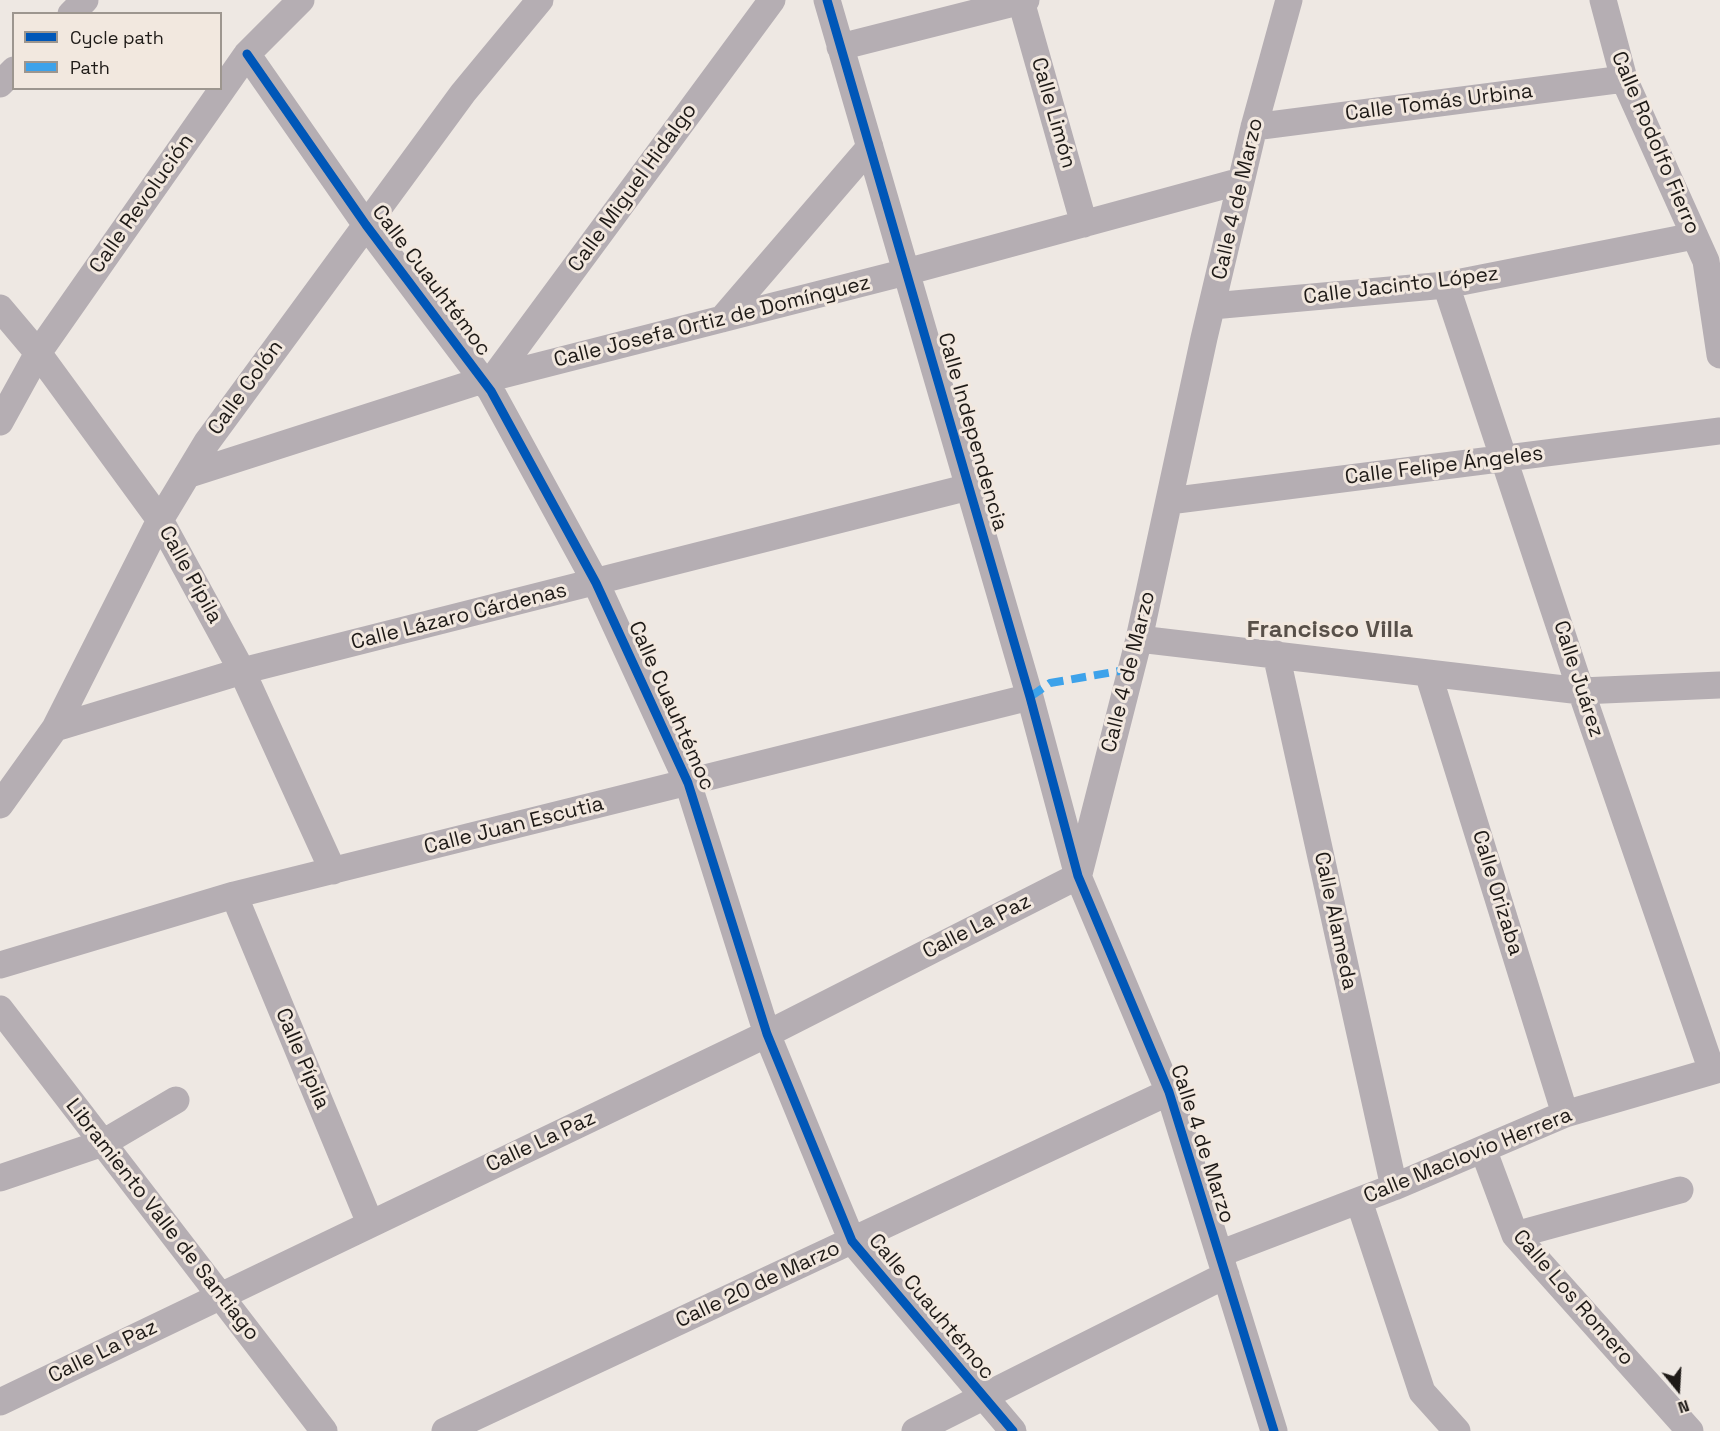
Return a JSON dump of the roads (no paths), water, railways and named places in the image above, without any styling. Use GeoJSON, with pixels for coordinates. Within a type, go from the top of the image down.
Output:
{"type":"FeatureCollection","features":[{"type":"Feature","properties":{"kind":"street"},"geometry":{"type":"LineString","coordinates":[[73,12],[85,0]]}},
{"type":"Feature","properties":{"kind":"street","name":"Calle Revolución"},"geometry":{"type":"LineString","coordinates":[[222,90],[247,54],[301,0]]}},
{"type":"Feature","properties":{"kind":"street","name":"Calle Colón"},"geometry":{"type":"LineString","coordinates":[[0,805],[55,728],[160,520],[207,442],[463,93],[540,0]]}},
{"type":"Feature","properties":{"kind":"street","name":"Calle Miguel Hidalgo"},"geometry":{"type":"LineString","coordinates":[[489,378],[772,0]]}},
{"type":"Feature","properties":{"kind":"street","name":"Calle Independencia"},"geometry":{"type":"LineString","coordinates":[[826,0],[1030,697],[1078,876]]}},
{"type":"Feature","properties":{"kind":"street","name":"Calle 4 de Marzo"},"geometry":{"type":"LineString","coordinates":[[1274,1431],[1169,1092],[1078,876],[1139,639],[1254,127],[1289,0]]}},
{"type":"Feature","properties":{"kind":"street","name":"Calle Rodolfo Fierro"},"geometry":{"type":"LineString","coordinates":[[1603,0],[1624,78],[1706,261],[1720,355]]}},
{"type":"Feature","properties":{"kind":"street"},"geometry":{"type":"LineString","coordinates":[[840,47],[1024,1]]}},
{"type":"Feature","properties":{"kind":"street","name":"Calle Limón"},"geometry":{"type":"LineString","coordinates":[[1024,1],[1084,224]]}},
{"type":"Feature","properties":{"kind":"street","name":"Calle Cuauhtémoc"},"geometry":{"type":"LineString","coordinates":[[247,54],[366,225],[489,378],[492,391],[596,583],[688,783],[767,1034],[852,1241],[1013,1431]]}},
{"type":"Feature","properties":{"kind":"street"},"geometry":{"type":"LineString","coordinates":[[0,84],[12,72]]}},
{"type":"Feature","properties":{"kind":"street","name":"Calle Tomás Urbina"},"geometry":{"type":"LineString","coordinates":[[1254,127],[1624,78]]}},
{"type":"Feature","properties":{"kind":"street","name":"Calle Revolución"},"geometry":{"type":"LineString","coordinates":[[0,422],[38,353],[222,90]]}},
{"type":"Feature","properties":{"kind":"street"},"geometry":{"type":"LineString","coordinates":[[722,319],[870,147]]}},
{"type":"Feature","properties":{"kind":"street","name":"Calle Josefa Ortiz de Domínguez"},"geometry":{"type":"LineString","coordinates":[[186,475],[489,378],[906,273],[1241,181]]}},
{"type":"Feature","properties":{"kind":"street","name":"Calle Jacinto López"},"geometry":{"type":"LineString","coordinates":[[1212,306],[1446,285],[1694,236]]}},
{"type":"Feature","properties":{"kind":"street","name":"Calle Juárez"},"geometry":{"type":"LineString","coordinates":[[1446,285],[1581,691],[1716,1070]]}},
{"type":"Feature","properties":{"kind":"street","name":"Calle Pípila"},"geometry":{"type":"LineString","coordinates":[[0,308],[38,353],[160,520],[242,671],[333,871]]}},
{"type":"Feature","properties":{"kind":"street","name":"Calle Felipe Ángeles"},"geometry":{"type":"LineString","coordinates":[[1169,501],[1720,431]]}},
{"type":"Feature","properties":{"kind":"street","name":"Calle Lázaro Cárdenas"},"geometry":{"type":"LineString","coordinates":[[55,728],[242,671],[969,487]]}},
{"type":"Feature","properties":{"kind":"street"},"geometry":{"type":"LineString","coordinates":[[1139,639],[1581,691],[1720,685]]}},
{"type":"Feature","properties":{"kind":"street","name":"Calle Alameda"},"geometry":{"type":"LineString","coordinates":[[1276,654],[1394,1187]]}},
{"type":"Feature","properties":{"kind":"street","name":"Calle Orizaba"},"geometry":{"type":"LineString","coordinates":[[1428,673],[1565,1114]]}},
{"type":"Feature","properties":{"kind":"street","name":"Calle Juan Escutia"},"geometry":{"type":"LineString","coordinates":[[0,964],[234,895],[1030,697]]}},
{"type":"Feature","properties":{"kind":"street","name":"Calle La Paz"},"geometry":{"type":"LineString","coordinates":[[0,1402],[767,1034],[1078,876]]}},
{"type":"Feature","properties":{"kind":"street","name":"Calle Pípila"},"geometry":{"type":"LineString","coordinates":[[234,895],[370,1223]]}},
{"type":"Feature","properties":{"kind":"street","name":"Libramiento Valle de Santiago"},"geometry":{"type":"LineString","coordinates":[[0,1009],[324,1431]]}},
{"type":"Feature","properties":{"kind":"street","name":"Calle Maclovio Herrera"},"geometry":{"type":"LineString","coordinates":[[915,1431],[984,1398],[1222,1264],[1359,1201],[1565,1114],[1716,1070]]}},
{"type":"Feature","properties":{"kind":"street","name":"Calle 20 de Marzo"},"geometry":{"type":"LineString","coordinates":[[445,1431],[1169,1092]]}},
{"type":"Feature","properties":{"kind":"street"},"geometry":{"type":"LineString","coordinates":[[0,1178],[103,1143],[176,1100]]}},
{"type":"Feature","properties":{"kind":"street","name":"Calle Los Romero"},"geometry":{"type":"LineString","coordinates":[[1483,1149],[1515,1236],[1690,1431]]}},
{"type":"Feature","properties":{"kind":"street"},"geometry":{"type":"LineString","coordinates":[[1515,1236],[1680,1190]]}},
{"type":"Feature","properties":{"kind":"street"},"geometry":{"type":"LineString","coordinates":[[1359,1201],[1422,1392],[1457,1431]]}},
{"type":"Feature","properties":{"kind":"district","name":"Francisco Villa"},"geometry":{"type":"Point","coordinates":[1330,630]}}]}
